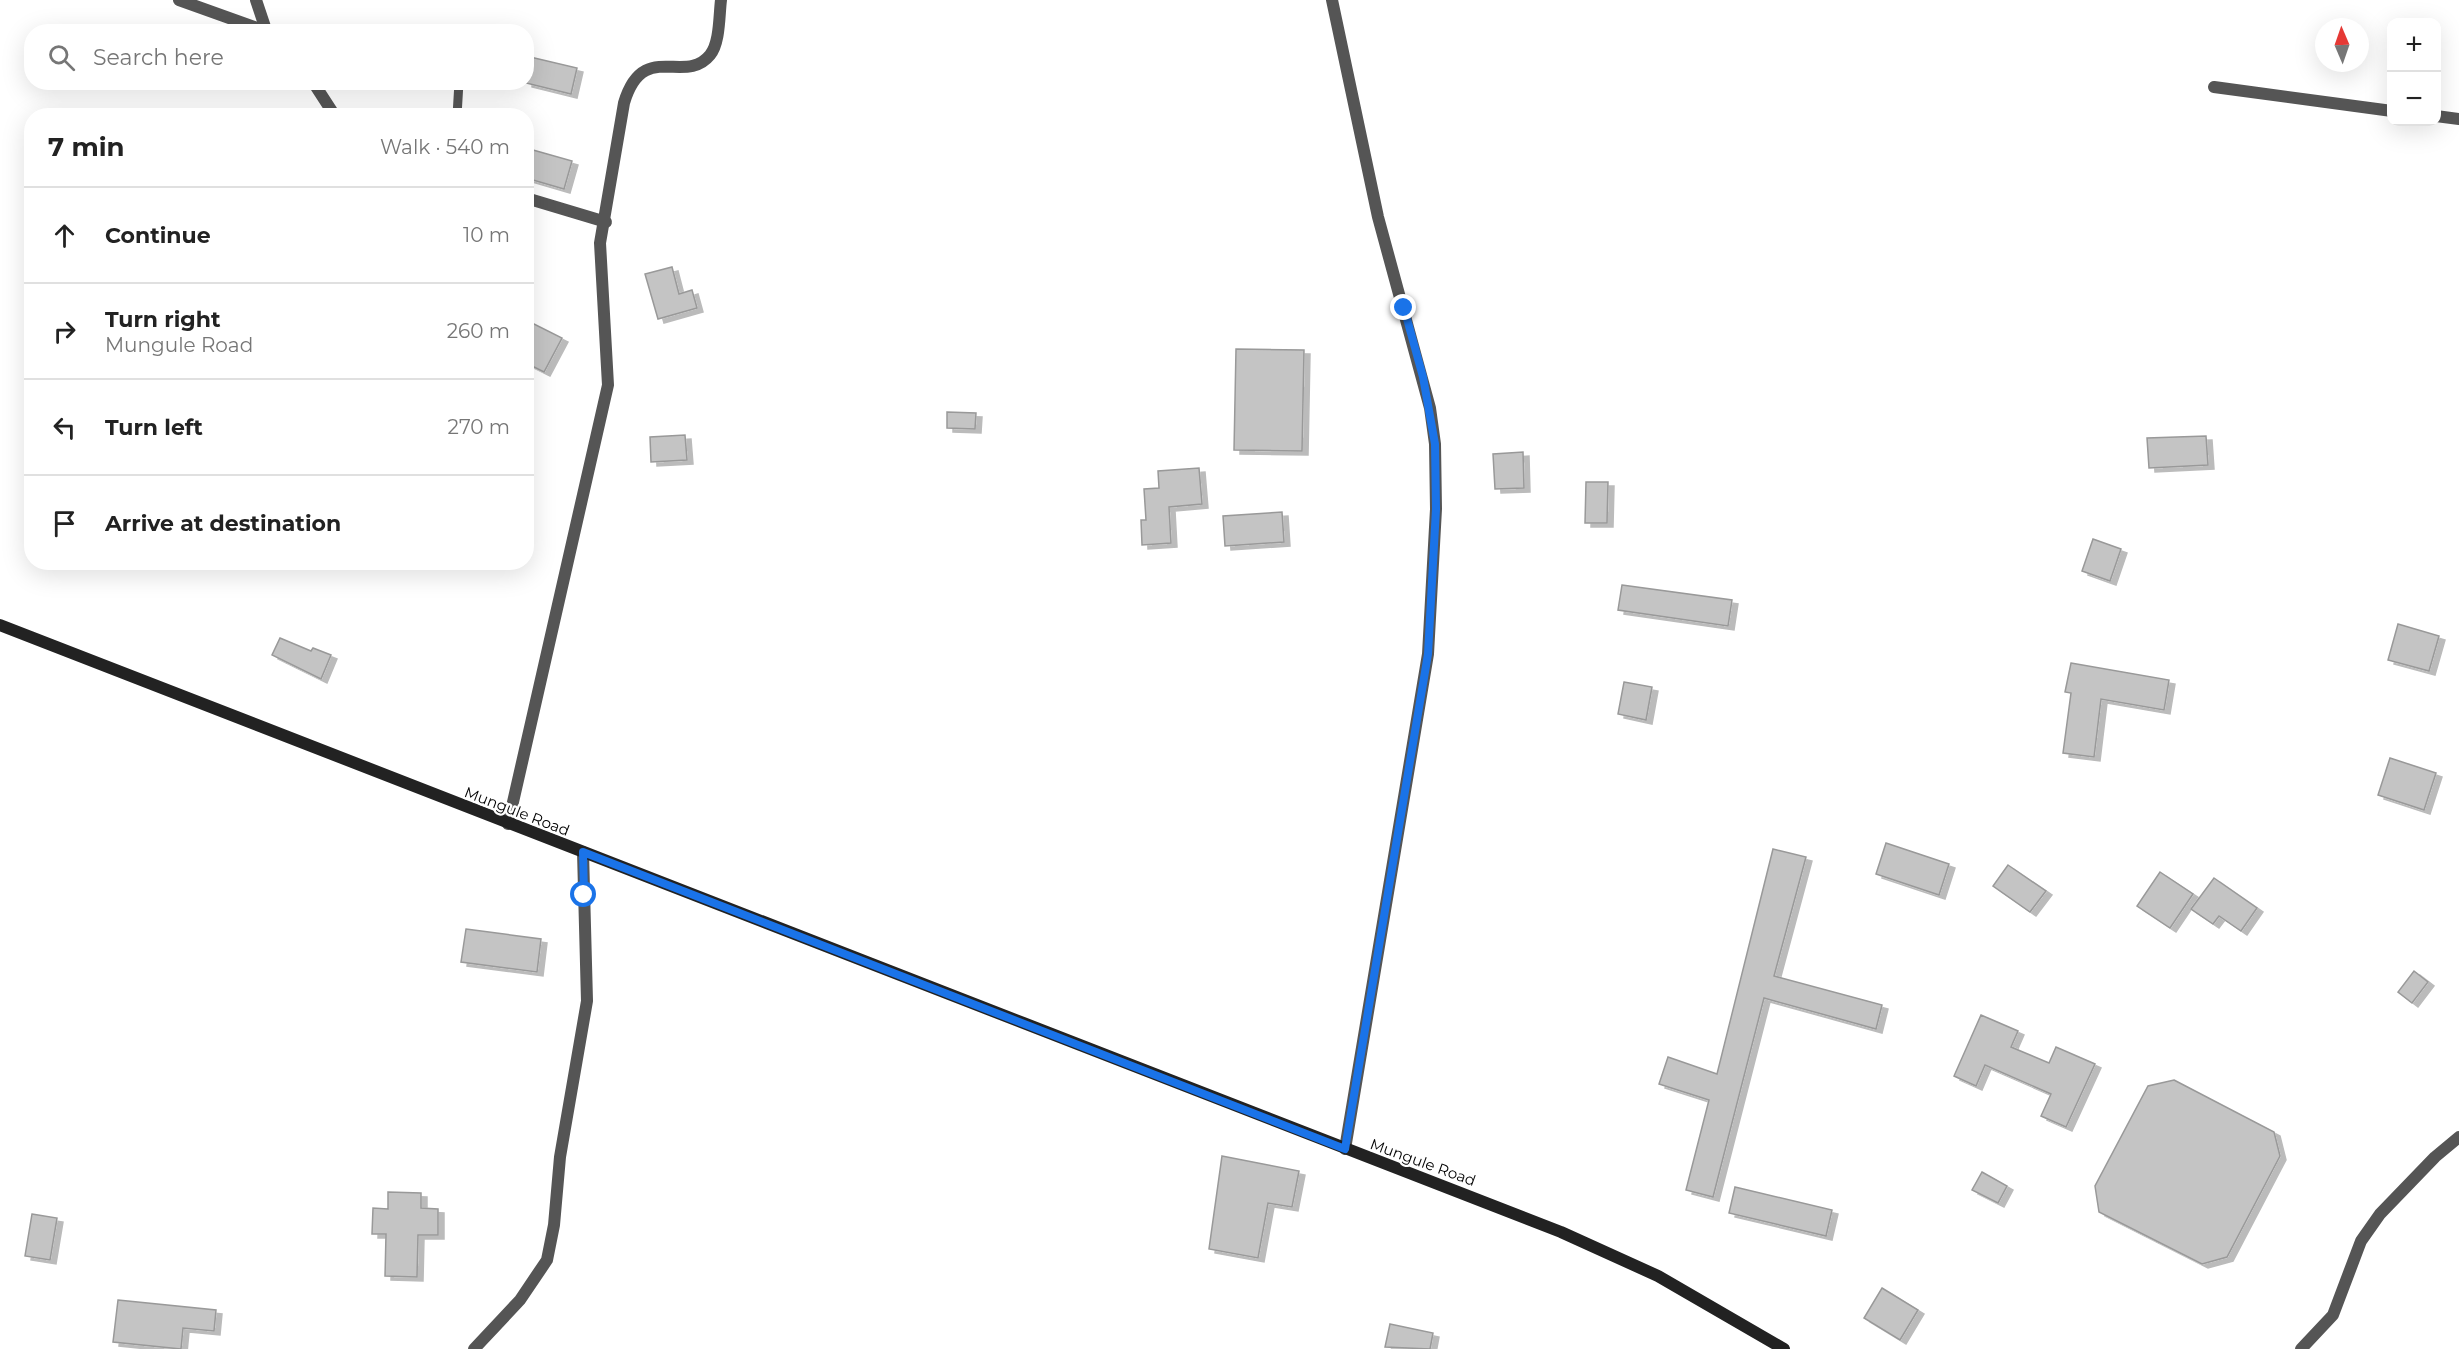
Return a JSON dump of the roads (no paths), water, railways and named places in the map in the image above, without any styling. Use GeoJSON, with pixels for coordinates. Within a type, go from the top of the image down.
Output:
{"type":"FeatureCollection","features":[{"type":"Feature","properties":{"kind":"street"},"geometry":{"type":"LineString","coordinates":[[179,0],[247,24]]}},
{"type":"Feature","properties":{"kind":"street"},"geometry":{"type":"LineString","coordinates":[[256,0],[265,24]]}},
{"type":"Feature","properties":{"kind":"street"},"geometry":{"type":"LineString","coordinates":[[508,824],[608,385],[600,243],[606,222],[624,103],[629,86],[638,74],[651,68],[701,62],[711,55],[721,0]]}},
{"type":"Feature","properties":{"kind":"street"},"geometry":{"type":"LineString","coordinates":[[1332,0],[1378,217],[1430,408],[1435,444],[1436,509],[1428,654],[1345,1149]]}},
{"type":"Feature","properties":{"kind":"street"},"geometry":{"type":"LineString","coordinates":[[2214,87],[2387,110]]}},
{"type":"Feature","properties":{"kind":"street"},"geometry":{"type":"LineString","coordinates":[[318,90],[330,108]]}},
{"type":"Feature","properties":{"kind":"street"},"geometry":{"type":"LineString","coordinates":[[2441,117],[2459,119]]}},
{"type":"Feature","properties":{"kind":"street"},"geometry":{"type":"LineString","coordinates":[[534,200],[606,222]]}},
{"type":"Feature","properties":{"kind":"street","name":"Mungule Road"},"geometry":{"type":"LineString","coordinates":[[0,625],[1562,1232],[1658,1276],[1784,1349]]}},
{"type":"Feature","properties":{"kind":"street"},"geometry":{"type":"LineString","coordinates":[[474,1349],[520,1300],[547,1260],[554,1225],[560,1157],[586,1001],[583,852]]}},
{"type":"Feature","properties":{"kind":"street"},"geometry":{"type":"LineString","coordinates":[[2301,1349],[2333,1315],[2345,1277],[2367,1232],[2435,1157],[2459,1137]]}},
{"type":"Feature","properties":{"kind":"lane"},"geometry":{"type":"LineString","coordinates":[[457,108],[459,90]]}}]}
